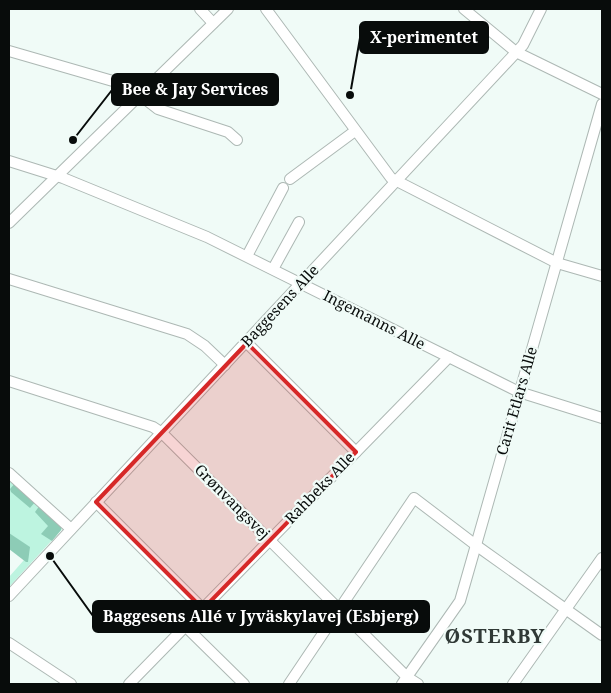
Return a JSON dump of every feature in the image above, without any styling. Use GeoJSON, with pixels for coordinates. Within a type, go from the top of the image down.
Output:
{"type":"FeatureCollection","features":[{"type":"Feature","properties":{"kind":"street"},"geometry":{"type":"LineString","coordinates":[[200,9],[213,23]]}},
{"type":"Feature","properties":{"kind":"street"},"geometry":{"type":"LineString","coordinates":[[9,222],[228,9]]}},
{"type":"Feature","properties":{"kind":"street"},"geometry":{"type":"LineString","coordinates":[[266,9],[391,178],[557,263],[602,276]]}},
{"type":"Feature","properties":{"kind":"street"},"geometry":{"type":"LineString","coordinates":[[464,9],[516,52],[602,94]]}},
{"type":"Feature","properties":{"kind":"street","name":"Baggesens Alle"},"geometry":{"type":"LineString","coordinates":[[9,596],[247,343],[516,52],[522,45],[541,9]]}},
{"type":"Feature","properties":{"kind":"street"},"geometry":{"type":"LineString","coordinates":[[9,51],[137,88],[158,109],[228,132],[237,140]]}},
{"type":"Feature","properties":{"kind":"street","name":"Carit Etlars Alle"},"geometry":{"type":"LineString","coordinates":[[405,681],[460,601],[602,104]]}},
{"type":"Feature","properties":{"kind":"street"},"geometry":{"type":"LineString","coordinates":[[290,179],[355,131]]}},
{"type":"Feature","properties":{"kind":"street","name":"Ingemanns Alle"},"geometry":{"type":"LineString","coordinates":[[9,161],[56,176],[246,256],[519,392],[602,418]]}},
{"type":"Feature","properties":{"kind":"street"},"geometry":{"type":"LineString","coordinates":[[246,256],[283,188]]}},
{"type":"Feature","properties":{"kind":"street"},"geometry":{"type":"LineString","coordinates":[[273,269],[299,222]]}},
{"type":"Feature","properties":{"kind":"street"},"geometry":{"type":"LineString","coordinates":[[9,279],[187,334],[205,346],[225,365]]}},
{"type":"Feature","properties":{"kind":"street"},"geometry":{"type":"LineString","coordinates":[[247,343],[356,452]]}},
{"type":"Feature","properties":{"kind":"street","name":"Rahbeks Alle"},"geometry":{"type":"LineString","coordinates":[[135,683],[203,609],[449,357]]}},
{"type":"Feature","properties":{"kind":"street","name":"Grønvangsvej"},"geometry":{"type":"LineString","coordinates":[[9,381],[153,426],[270,540],[405,681],[418,684]]}},
{"type":"Feature","properties":{"kind":"street"},"geometry":{"type":"LineString","coordinates":[[9,473],[71,529]]}},
{"type":"Feature","properties":{"kind":"street"},"geometry":{"type":"LineString","coordinates":[[289,684],[414,498],[477,546],[602,635]]}},
{"type":"Feature","properties":{"kind":"street"},"geometry":{"type":"LineString","coordinates":[[96,502],[203,609]]}},
{"type":"Feature","properties":{"kind":"street"},"geometry":{"type":"LineString","coordinates":[[513,684],[602,558]]}},
{"type":"Feature","properties":{"kind":"street"},"geometry":{"type":"LineString","coordinates":[[186,627],[244,684]]}},
{"type":"Feature","properties":{"kind":"street"},"geometry":{"type":"LineString","coordinates":[[9,642],[71,684]]}},
{"type":"Feature","properties":{"kind":"highlighted area"},"geometry":{"type":"Polygon","coordinates":[[[247,343],[356,452],[203,609],[96,502],[247,343]]]}},
{"type":"Feature","properties":{"kind":"green space"},"geometry":{"type":"Polygon","coordinates":[[[9,476],[64,527],[9,587],[9,577],[24,560],[9,547],[9,476]]]}},
{"type":"Feature","properties":{"kind":"green space"},"geometry":{"type":"Polygon","coordinates":[[[16,482],[36,501],[30,508],[11,492],[10,489],[16,482]]]}},
{"type":"Feature","properties":{"kind":"green space"},"geometry":{"type":"Polygon","coordinates":[[[40,505],[61,527],[61,530],[52,541],[41,534],[48,526],[35,512],[40,505]]]}},
{"type":"Feature","properties":{"kind":"green space"},"geometry":{"type":"Polygon","coordinates":[[[9,533],[30,547],[28,562],[9,549],[9,533]]]}},
{"type":"Feature","properties":{"kind":"place","name":"X-perimentet"},"geometry":{"type":"Point","coordinates":[350,95]}},
{"type":"Feature","properties":{"kind":"place","name":"Bee & Jay Services"},"geometry":{"type":"Point","coordinates":[73,140]}},
{"type":"Feature","properties":{"kind":"place","name":"Baggesens Allé v Jyväskylavej (Esbjerg)"},"geometry":{"type":"Point","coordinates":[50,556]}},
{"type":"Feature","properties":{"kind":"district","name":"ØSTERBY"},"geometry":{"type":"Point","coordinates":[495,636]}}]}
